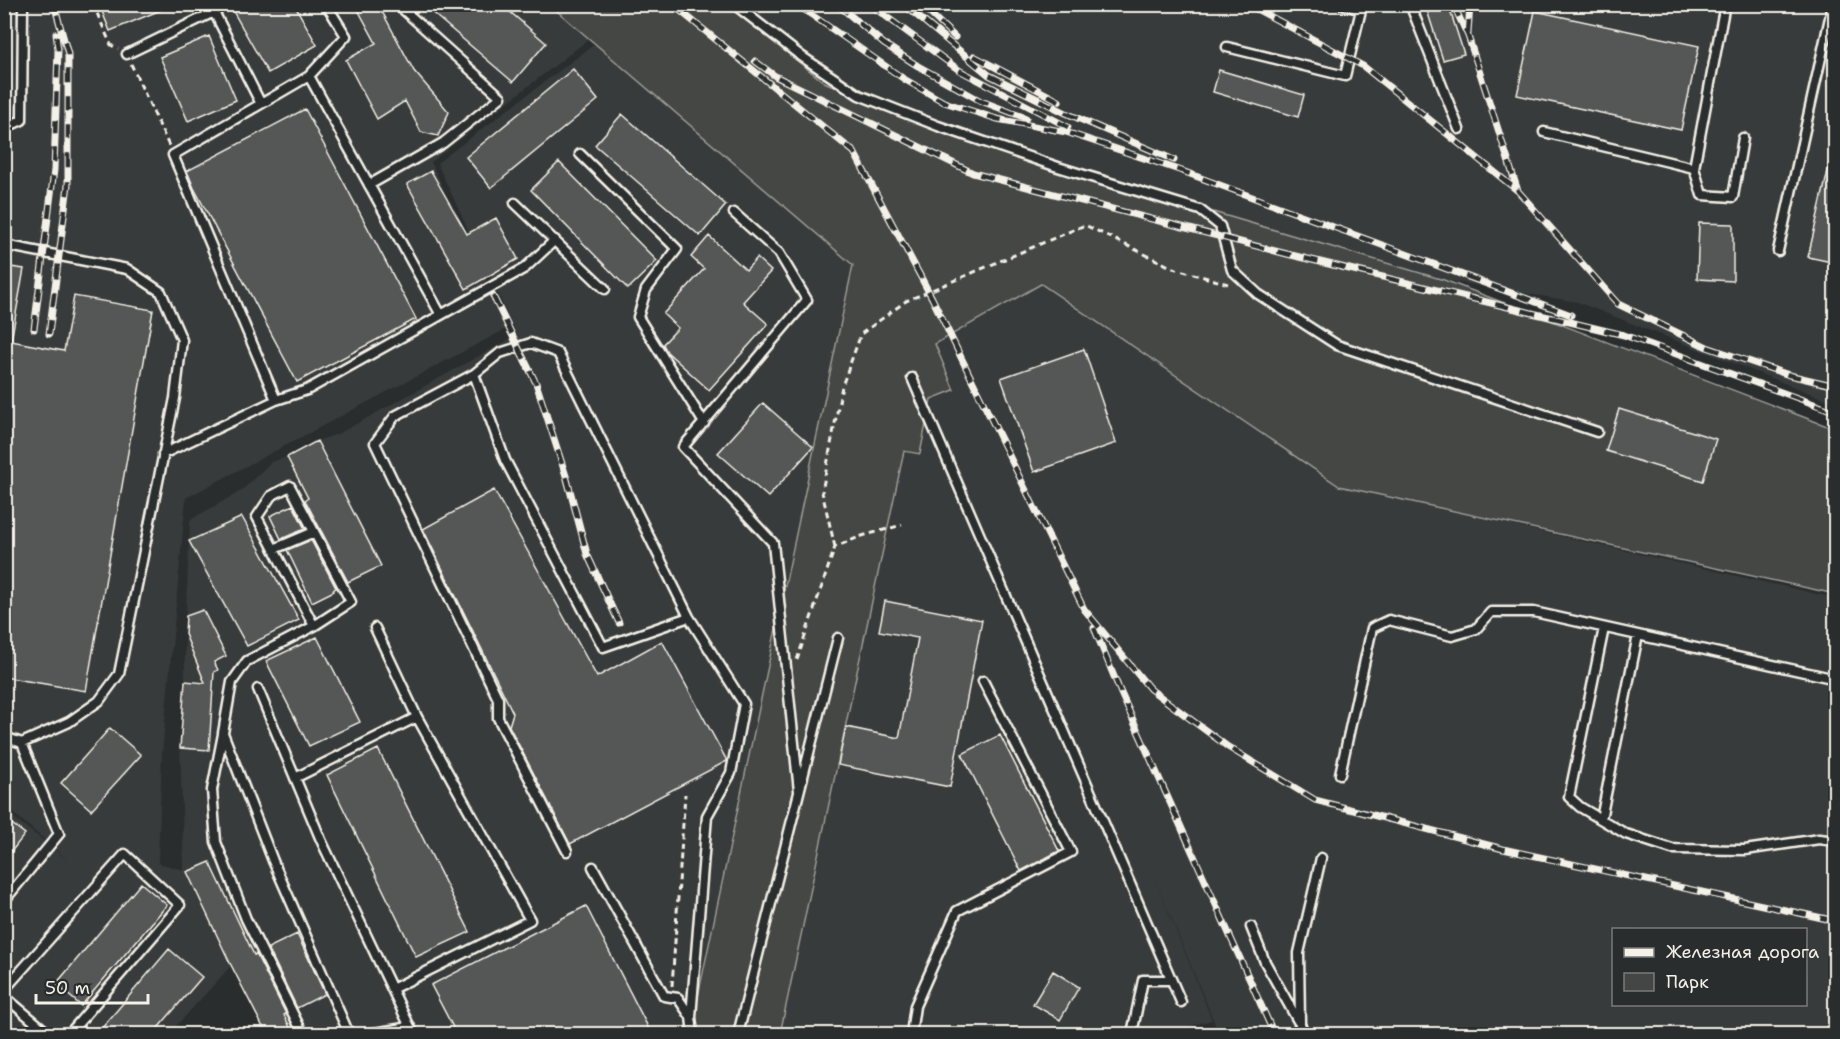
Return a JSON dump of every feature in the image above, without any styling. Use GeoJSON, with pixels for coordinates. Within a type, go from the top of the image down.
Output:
{"type":"FeatureCollection","features":[{"type":"Feature","properties":{"kind":"lane"},"geometry":{"type":"LineString","coordinates":[[4,128],[22,120],[23,4]]}},
{"type":"Feature","properties":{"kind":"lane"},"geometry":{"type":"LineString","coordinates":[[276,400],[173,155],[309,76],[346,36],[326,4]]}},
{"type":"Feature","properties":{"kind":"lane"},"geometry":{"type":"LineString","coordinates":[[369,185],[443,143],[501,97],[397,4]]}},
{"type":"Feature","properties":{"kind":"lane"},"geometry":{"type":"LineString","coordinates":[[734,4],[801,56],[859,95],[938,126],[1058,167],[1200,210],[1220,226],[1232,270],[1258,294],[1337,345],[1598,432]]}},
{"type":"Feature","properties":{"kind":"lane"},"geometry":{"type":"LineString","coordinates":[[1227,47],[1345,76],[1362,7],[1342,4]]}},
{"type":"Feature","properties":{"kind":"lane"},"geometry":{"type":"LineString","coordinates":[[1410,4],[1459,129]]}},
{"type":"Feature","properties":{"kind":"lane"},"geometry":{"type":"LineString","coordinates":[[1725,4],[1694,168],[1702,195],[1733,197],[1743,138]]}},
{"type":"Feature","properties":{"kind":"lane"},"geometry":{"type":"LineString","coordinates":[[1778,251],[1833,4]]}},
{"type":"Feature","properties":{"kind":"lane"},"geometry":{"type":"LineString","coordinates":[[127,54],[212,8],[261,104]]}},
{"type":"Feature","properties":{"kind":"lane"},"geometry":{"type":"LineString","coordinates":[[309,76],[441,315]]}},
{"type":"Feature","properties":{"kind":"lane"},"geometry":{"type":"LineString","coordinates":[[1544,132],[1694,168]]}},
{"type":"Feature","properties":{"kind":"lane"},"geometry":{"type":"LineString","coordinates":[[580,154],[677,249],[646,290],[638,317],[704,423]]}},
{"type":"Feature","properties":{"kind":"lane"},"geometry":{"type":"LineString","coordinates":[[515,202],[605,289]]}},
{"type":"Feature","properties":{"kind":"lane"},"geometry":{"type":"LineString","coordinates":[[734,213],[779,253],[807,300],[683,447],[773,543],[799,791]]}},
{"type":"Feature","properties":{"kind":"lane"},"geometry":{"type":"LineString","coordinates":[[163,454],[276,400],[307,390],[525,268],[555,240]]}},
{"type":"Feature","properties":{"kind":"lane"},"geometry":{"type":"LineString","coordinates":[[4,245],[127,269],[161,292],[182,340],[175,398],[119,674],[99,701],[69,722],[22,743],[4,737]]}},
{"type":"Feature","properties":{"kind":"lane"},"geometry":{"type":"LineString","coordinates":[[567,851],[498,718],[498,699],[375,442],[395,416],[474,374],[500,353],[531,343],[558,353],[689,617],[744,704],[731,773],[707,816],[692,1017],[693,1035]]}},
{"type":"Feature","properties":{"kind":"lane"},"geometry":{"type":"LineString","coordinates":[[474,374],[505,460],[603,647],[689,617]]}},
{"type":"Feature","properties":{"kind":"lane"},"geometry":{"type":"LineString","coordinates":[[912,378],[1181,1002]]}},
{"type":"Feature","properties":{"kind":"lane"},"geometry":{"type":"LineString","coordinates":[[303,1035],[246,919],[216,842],[212,790],[232,682],[247,661],[314,626],[351,602],[290,486],[271,496],[257,517],[314,626]]}},
{"type":"Feature","properties":{"kind":"lane"},"geometry":{"type":"LineString","coordinates":[[274,549],[314,532]]}},
{"type":"Feature","properties":{"kind":"lane"},"geometry":{"type":"LineString","coordinates":[[1340,774],[1372,628],[1389,620],[1452,636],[1476,629],[1491,612],[1534,612],[1836,679]]}},
{"type":"Feature","properties":{"kind":"lane"},"geometry":{"type":"LineString","coordinates":[[1604,627],[1569,797],[1580,807],[1626,834],[1672,849],[1745,850],[1819,839],[1836,841]]}},
{"type":"Feature","properties":{"kind":"lane"},"geometry":{"type":"LineString","coordinates":[[375,628],[417,717],[530,920],[392,989]]}},
{"type":"Feature","properties":{"kind":"lane"},"geometry":{"type":"LineString","coordinates":[[1601,819],[1638,635]]}},
{"type":"Feature","properties":{"kind":"lane"},"geometry":{"type":"LineString","coordinates":[[738,1035],[838,638]]}},
{"type":"Feature","properties":{"kind":"lane"},"geometry":{"type":"LineString","coordinates":[[911,1035],[915,1006],[957,911],[1071,852],[983,681]]}},
{"type":"Feature","properties":{"kind":"lane"},"geometry":{"type":"LineString","coordinates":[[258,689],[321,840],[412,1031],[368,1035]]}},
{"type":"Feature","properties":{"kind":"lane"},"geometry":{"type":"LineString","coordinates":[[295,778],[417,717]]}},
{"type":"Feature","properties":{"kind":"lane"},"geometry":{"type":"LineString","coordinates":[[223,733],[273,861],[348,1035]]}},
{"type":"Feature","properties":{"kind":"lane"},"geometry":{"type":"LineString","coordinates":[[4,901],[59,834],[22,743]]}},
{"type":"Feature","properties":{"kind":"lane"},"geometry":{"type":"LineString","coordinates":[[4,990],[125,854],[180,904],[69,1035]]}},
{"type":"Feature","properties":{"kind":"lane"},"geometry":{"type":"LineString","coordinates":[[1300,1024],[1299,953],[1321,858]]}},
{"type":"Feature","properties":{"kind":"lane"},"geometry":{"type":"LineString","coordinates":[[593,867],[664,996],[678,998],[692,1017]]}},
{"type":"Feature","properties":{"kind":"lane"},"geometry":{"type":"LineString","coordinates":[[1251,927],[1265,962],[1305,1035]]}},
{"type":"Feature","properties":{"kind":"lane"},"geometry":{"type":"LineString","coordinates":[[1130,1035],[1143,980],[1171,980]]}},
{"type":"Feature","properties":{"kind":"lane"},"geometry":{"type":"LineString","coordinates":[[4,996],[49,1035]]}},
{"type":"Feature","properties":{"kind":"path"},"geometry":{"type":"LineString","coordinates":[[93,4],[111,45],[127,54],[173,155]]}},
{"type":"Feature","properties":{"kind":"path"},"geometry":{"type":"LineString","coordinates":[[795,666],[835,547],[822,492],[842,386],[861,334],[906,301],[1085,225],[1173,268],[1228,284]]}},
{"type":"Feature","properties":{"kind":"path"},"geometry":{"type":"LineString","coordinates":[[835,547],[862,536],[902,525]]}},
{"type":"Feature","properties":{"kind":"path"},"geometry":{"type":"LineString","coordinates":[[672,997],[685,794]]}},
{"type":"Feature","properties":{"kind":"shaded area"},"geometry":{"type":"Polygon","coordinates":[[[5,5],[549,5],[589,39],[431,162],[508,328],[186,498],[162,754],[158,863],[184,870],[180,748],[185,681],[190,520],[241,491],[271,462],[338,434],[517,335],[437,163],[596,43],[853,265],[689,1034],[267,1034],[231,966],[169,1034],[5,1034],[4,810],[68,860],[5,806],[5,5]]]}},
{"type":"Feature","properties":{"kind":"shaded area"},"geometry":{"type":"Polygon","coordinates":[[[727,5],[1835,5],[1835,403],[1577,302],[1444,280],[964,140],[824,82],[727,5]]]}},
{"type":"Feature","properties":{"kind":"shaded area"},"geometry":{"type":"Polygon","coordinates":[[[1041,284],[1339,486],[1835,598],[1835,1034],[1219,1034],[1154,876],[1212,1020],[1160,1034],[780,1034],[904,451],[920,454],[931,398],[935,344],[1041,284]]]}},
{"type":"Feature","properties":{"kind":"green space"},"geometry":{"type":"Polygon","coordinates":[[[550,5],[727,5],[824,82],[964,140],[1444,280],[1835,429],[1835,594],[1339,486],[1041,284],[935,344],[954,390],[931,399],[920,454],[904,451],[780,1034],[690,1034],[853,265],[550,5]]]}},
{"type":"Feature","properties":{"kind":"building"},"geometry":{"type":"Polygon","coordinates":[[[99,4],[173,4],[173,5],[110,31],[99,4]]]}},
{"type":"Feature","properties":{"kind":"building"},"geometry":{"type":"Polygon","coordinates":[[[229,4],[294,4],[317,45],[268,73],[229,4]]]}},
{"type":"Feature","properties":{"kind":"building"},"geometry":{"type":"Polygon","coordinates":[[[355,4],[378,4],[414,71],[449,112],[438,136],[421,132],[405,101],[377,119],[346,60],[376,43],[355,4]]]}},
{"type":"Feature","properties":{"kind":"building"},"geometry":{"type":"Polygon","coordinates":[[[422,4],[501,4],[546,43],[513,82],[422,4]]]}},
{"type":"Feature","properties":{"kind":"building"},"geometry":{"type":"Polygon","coordinates":[[[1425,4],[1448,4],[1464,54],[1443,60],[1425,4]]]}},
{"type":"Feature","properties":{"kind":"building"},"geometry":{"type":"Polygon","coordinates":[[[1535,11],[1699,46],[1681,130],[1517,95],[1535,11]]]}},
{"type":"Feature","properties":{"kind":"building"},"geometry":{"type":"Polygon","coordinates":[[[209,36],[236,100],[188,121],[160,57],[209,36]]]}},
{"type":"Feature","properties":{"kind":"building"},"geometry":{"type":"Polygon","coordinates":[[[573,69],[598,100],[491,188],[466,157],[573,69]]]}},
{"type":"Feature","properties":{"kind":"building"},"geometry":{"type":"Polygon","coordinates":[[[1219,70],[1304,95],[1298,117],[1213,92],[1219,70]]]}},
{"type":"Feature","properties":{"kind":"building"},"geometry":{"type":"Polygon","coordinates":[[[305,109],[416,319],[297,382],[187,171],[305,109]]]}},
{"type":"Feature","properties":{"kind":"building"},"geometry":{"type":"Polygon","coordinates":[[[622,114],[726,205],[700,236],[595,145],[622,114]]]}},
{"type":"Feature","properties":{"kind":"building"},"geometry":{"type":"Polygon","coordinates":[[[1831,158],[1836,159],[1836,263],[1808,257],[1831,158]]]}},
{"type":"Feature","properties":{"kind":"building"},"geometry":{"type":"Polygon","coordinates":[[[559,162],[657,261],[628,289],[531,190],[559,162]]]}},
{"type":"Feature","properties":{"kind":"building"},"geometry":{"type":"Polygon","coordinates":[[[431,171],[467,234],[496,218],[518,259],[466,289],[407,184],[431,171]]]}},
{"type":"Feature","properties":{"kind":"building"},"geometry":{"type":"Polygon","coordinates":[[[1699,223],[1733,224],[1733,281],[1697,279],[1699,223]]]}},
{"type":"Feature","properties":{"kind":"building"},"geometry":{"type":"Polygon","coordinates":[[[709,236],[746,270],[757,258],[771,271],[743,302],[768,324],[709,390],[667,352],[663,344],[678,328],[663,314],[704,269],[691,257],[709,236]]]}},
{"type":"Feature","properties":{"kind":"building"},"geometry":{"type":"Polygon","coordinates":[[[4,266],[24,269],[11,341],[64,351],[74,296],[153,310],[86,691],[4,677],[4,266]]]}},
{"type":"Feature","properties":{"kind":"building"},"geometry":{"type":"Polygon","coordinates":[[[1084,349],[1116,443],[1034,472],[1001,378],[1084,349]]]}},
{"type":"Feature","properties":{"kind":"building"},"geometry":{"type":"Polygon","coordinates":[[[763,403],[813,447],[768,497],[718,453],[763,403]]]}},
{"type":"Feature","properties":{"kind":"building"},"geometry":{"type":"Polygon","coordinates":[[[1619,409],[1716,439],[1703,481],[1606,451],[1619,409]]]}},
{"type":"Feature","properties":{"kind":"building"},"geometry":{"type":"Polygon","coordinates":[[[317,441],[381,566],[348,582],[305,500],[308,498],[287,457],[317,441]]]}},
{"type":"Feature","properties":{"kind":"building"},"geometry":{"type":"Polygon","coordinates":[[[494,490],[597,677],[662,641],[727,761],[570,844],[509,726],[513,713],[423,529],[494,490]]]}},
{"type":"Feature","properties":{"kind":"building"},"geometry":{"type":"Polygon","coordinates":[[[293,505],[305,529],[281,539],[270,516],[293,505]]]}},
{"type":"Feature","properties":{"kind":"building"},"geometry":{"type":"Polygon","coordinates":[[[242,517],[299,620],[247,646],[189,541],[242,517]]]}},
{"type":"Feature","properties":{"kind":"building"},"geometry":{"type":"Polygon","coordinates":[[[311,540],[336,588],[312,602],[287,550],[311,540]]]}},
{"type":"Feature","properties":{"kind":"building"},"geometry":{"type":"Polygon","coordinates":[[[885,601],[982,620],[950,787],[838,765],[846,727],[899,738],[918,638],[879,631],[885,601]]]}},
{"type":"Feature","properties":{"kind":"building"},"geometry":{"type":"Polygon","coordinates":[[[203,610],[226,656],[214,662],[218,670],[214,672],[209,750],[180,748],[185,681],[205,683],[185,634],[186,616],[203,610]]]}},
{"type":"Feature","properties":{"kind":"building"},"geometry":{"type":"Polygon","coordinates":[[[317,637],[360,722],[309,746],[266,661],[317,637]]]}},
{"type":"Feature","properties":{"kind":"building"},"geometry":{"type":"Polygon","coordinates":[[[110,728],[141,755],[91,810],[61,783],[110,728]]]}},
{"type":"Feature","properties":{"kind":"building"},"geometry":{"type":"Polygon","coordinates":[[[1000,735],[1059,851],[1021,871],[962,754],[1000,735]]]}},
{"type":"Feature","properties":{"kind":"building"},"geometry":{"type":"Polygon","coordinates":[[[378,749],[470,932],[416,957],[327,775],[378,749]]]}},
{"type":"Feature","properties":{"kind":"building"},"geometry":{"type":"Polygon","coordinates":[[[4,818],[25,834],[4,861],[4,818]]]}},
{"type":"Feature","properties":{"kind":"building"},"geometry":{"type":"Polygon","coordinates":[[[210,862],[254,955],[256,954],[286,1014],[284,1015],[294,1035],[267,1035],[230,963],[187,872],[210,862]]]}},
{"type":"Feature","properties":{"kind":"building"},"geometry":{"type":"Polygon","coordinates":[[[141,883],[167,905],[81,1006],[56,984],[141,883]]]}},
{"type":"Feature","properties":{"kind":"building"},"geometry":{"type":"Polygon","coordinates":[[[586,906],[652,1035],[457,1035],[431,985],[586,906]]]}},
{"type":"Feature","properties":{"kind":"building"},"geometry":{"type":"Polygon","coordinates":[[[297,934],[325,994],[297,1008],[268,948],[297,934]]]}},
{"type":"Feature","properties":{"kind":"building"},"geometry":{"type":"Polygon","coordinates":[[[169,949],[202,977],[152,1035],[96,1035],[169,949]]]}},
{"type":"Feature","properties":{"kind":"building"},"geometry":{"type":"Polygon","coordinates":[[[1053,971],[1079,987],[1060,1020],[1033,1004],[1053,971]]]}},
{"type":"Feature","properties":{"kind":"railway"},"geometry":{"type":"LineString","coordinates":[[49,334],[68,185],[68,54],[54,4]]}},
{"type":"Feature","properties":{"kind":"railway"},"geometry":{"type":"LineString","coordinates":[[672,4],[854,152],[932,298],[1084,609],[1150,689],[1228,747],[1315,800],[1503,849],[1836,921]]}},
{"type":"Feature","properties":{"kind":"railway"},"geometry":{"type":"LineString","coordinates":[[796,4],[904,79],[944,102],[997,119],[1066,132],[1182,171],[1571,315]]}},
{"type":"Feature","properties":{"kind":"railway"},"geometry":{"type":"LineString","coordinates":[[837,4],[884,44],[918,66],[981,101],[1026,118]]}},
{"type":"Feature","properties":{"kind":"railway"},"geometry":{"type":"LineString","coordinates":[[869,4],[959,70],[1068,127]]}},
{"type":"Feature","properties":{"kind":"railway"},"geometry":{"type":"LineString","coordinates":[[903,4],[989,75],[1066,113],[1174,160]]}},
{"type":"Feature","properties":{"kind":"railway"},"geometry":{"type":"LineString","coordinates":[[920,4],[955,37]]}},
{"type":"Feature","properties":{"kind":"railway"},"geometry":{"type":"LineString","coordinates":[[1247,4],[1363,66],[1518,191]]}},
{"type":"Feature","properties":{"kind":"railway"},"geometry":{"type":"LineString","coordinates":[[1453,4],[1468,36],[1518,191],[1618,304],[1707,347],[1789,375],[1836,386]]}},
{"type":"Feature","properties":{"kind":"railway"},"geometry":{"type":"LineString","coordinates":[[1468,34],[1470,4]]}},
{"type":"Feature","properties":{"kind":"railway"},"geometry":{"type":"LineString","coordinates":[[34,329],[54,170],[58,49],[56,34]]}},
{"type":"Feature","properties":{"kind":"railway"},"geometry":{"type":"LineString","coordinates":[[974,56],[1059,101]]}},
{"type":"Feature","properties":{"kind":"railway"},"geometry":{"type":"LineString","coordinates":[[755,61],[775,76],[973,173],[1287,254],[1624,335],[1836,412]]}},
{"type":"Feature","properties":{"kind":"railway"},"geometry":{"type":"LineString","coordinates":[[493,296],[536,383],[567,479],[587,554],[619,623]]}},
{"type":"Feature","properties":{"kind":"railway"},"geometry":{"type":"LineString","coordinates":[[1094,628],[1274,1034]]}}]}
